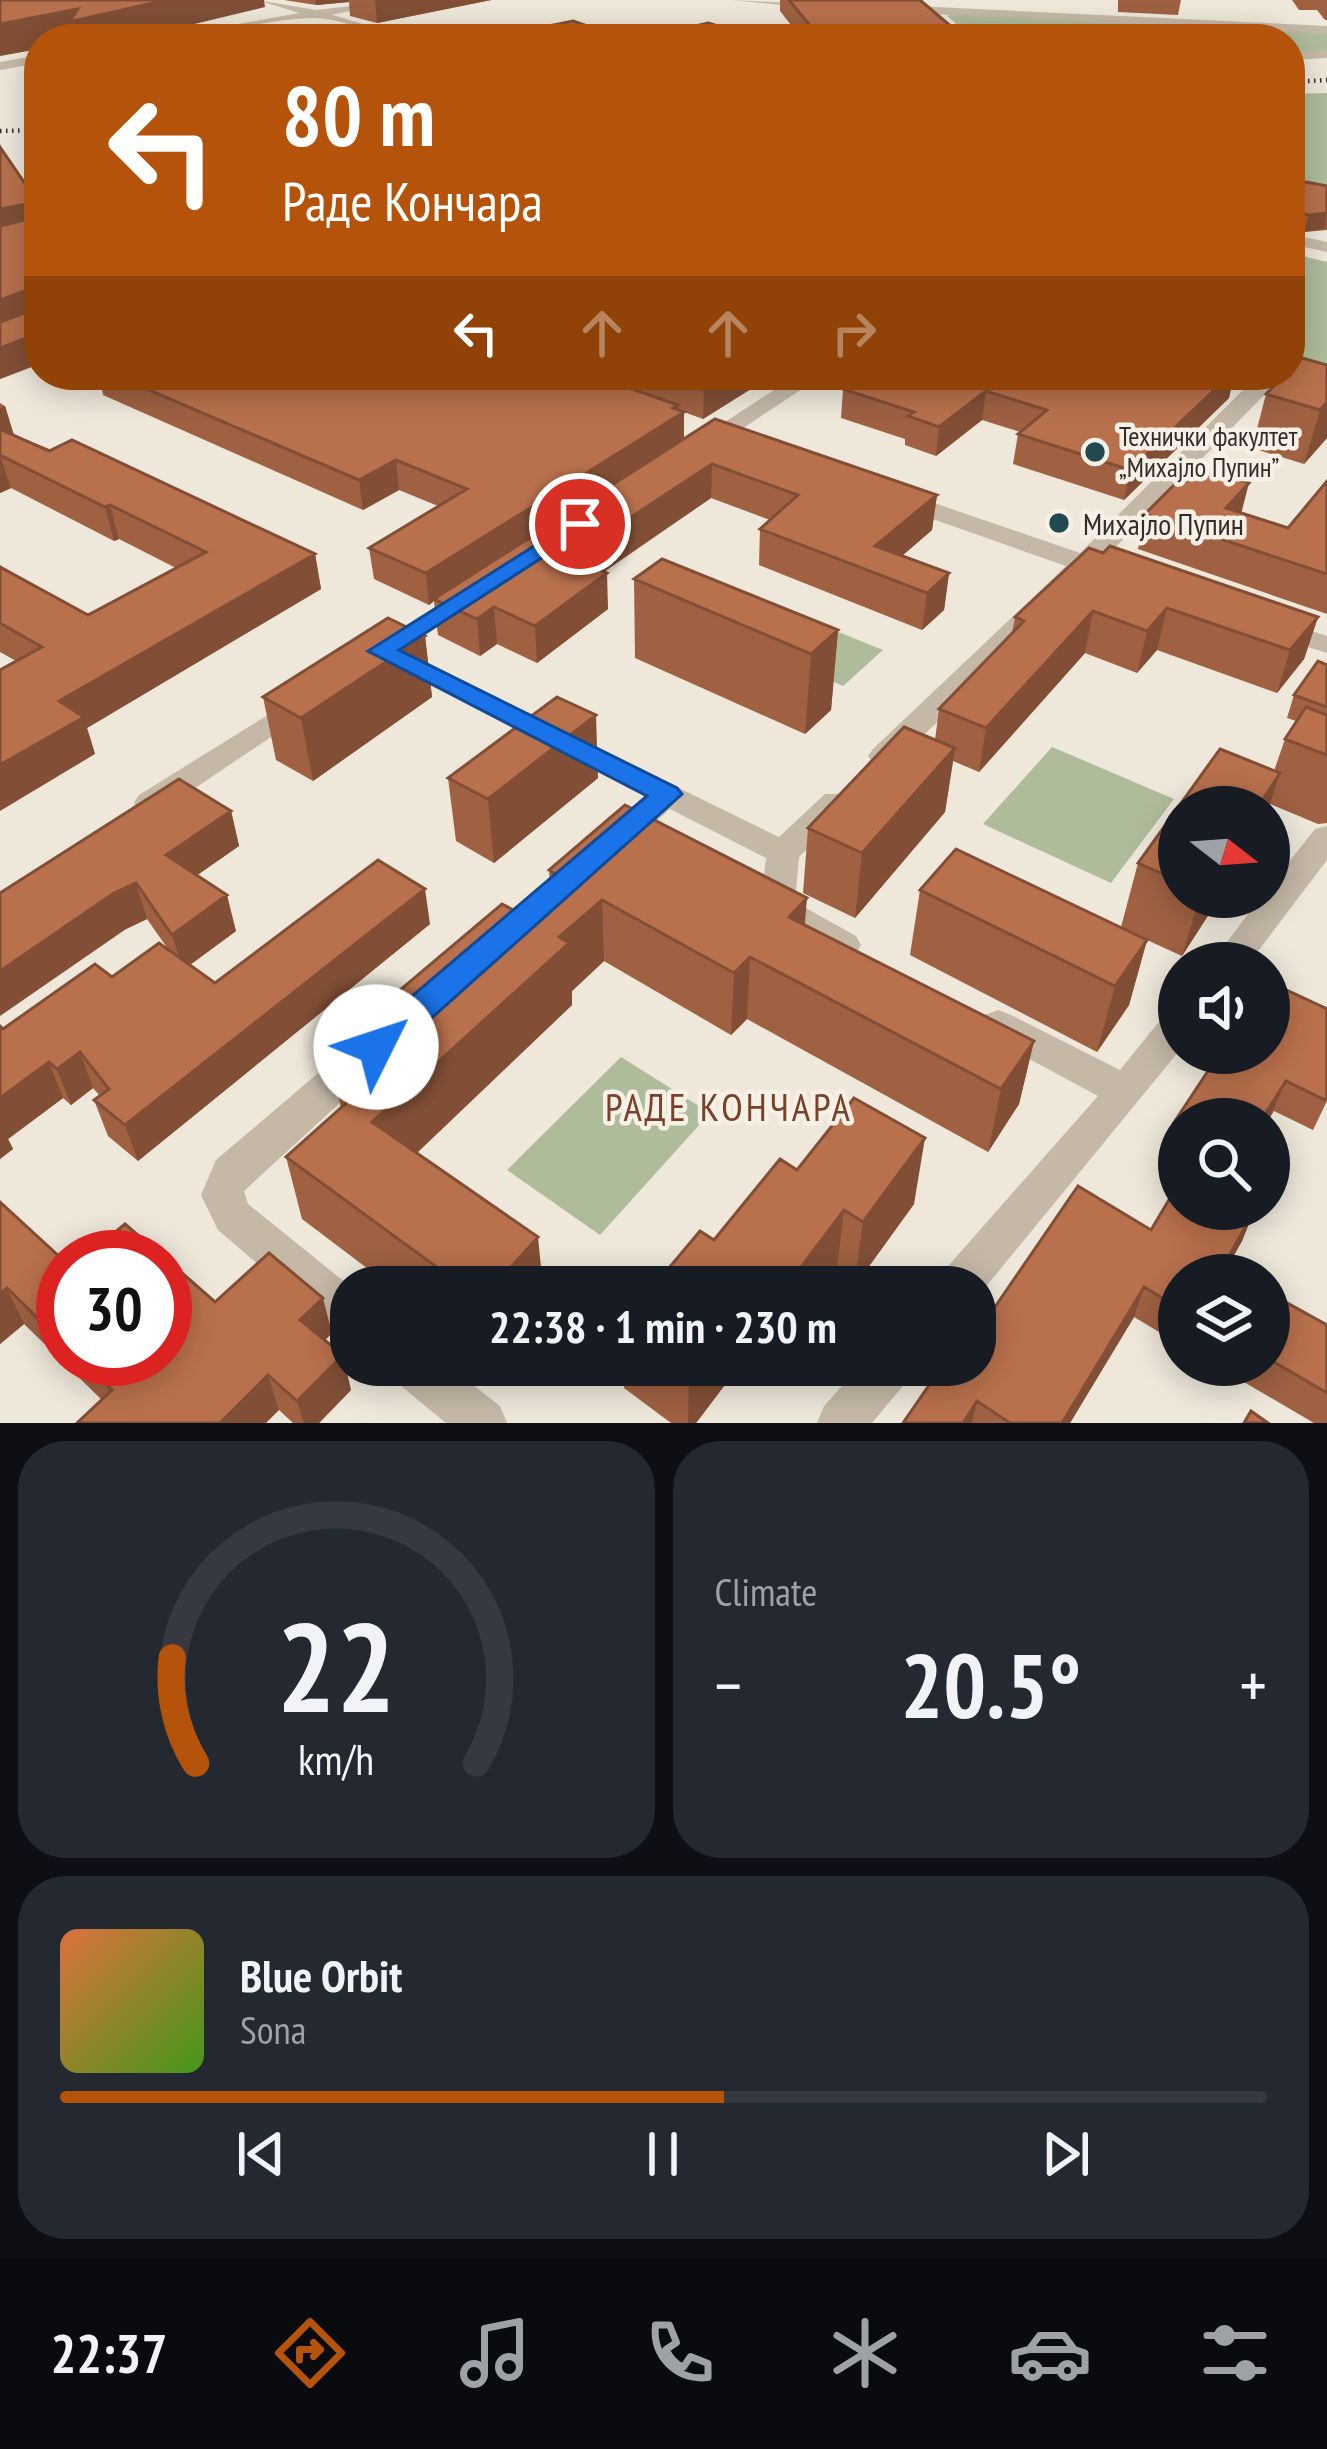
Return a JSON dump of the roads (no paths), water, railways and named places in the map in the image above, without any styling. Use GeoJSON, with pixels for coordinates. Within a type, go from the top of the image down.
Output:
{"type":"FeatureCollection","features":[{"type":"Feature","properties":{"kind":"street"},"geometry":{"type":"LineString","coordinates":[[263,0],[352,24]]}},
{"type":"Feature","properties":{"kind":"street"},"geometry":{"type":"LineString","coordinates":[[254,24],[398,0]]}},
{"type":"Feature","properties":{"kind":"street"},"geometry":{"type":"LineString","coordinates":[[738,0],[840,6]]}},
{"type":"Feature","properties":{"kind":"street"},"geometry":{"type":"LineString","coordinates":[[885,8],[1202,24]]}},
{"type":"Feature","properties":{"kind":"street"},"geometry":{"type":"LineString","coordinates":[[930,11],[944,24]]}},
{"type":"Feature","properties":{"kind":"street"},"geometry":{"type":"LineString","coordinates":[[679,460],[704,431],[783,390]]}},
{"type":"Feature","properties":{"kind":"street"},"geometry":{"type":"LineString","coordinates":[[884,966],[781,912],[776,896],[783,853],[1256,390]]}},
{"type":"Feature","properties":{"kind":"street"},"geometry":{"type":"LineString","coordinates":[[704,431],[753,448]]}},
{"type":"Feature","properties":{"kind":"street"},"geometry":{"type":"LineString","coordinates":[[863,487],[1123,576]]}},
{"type":"Feature","properties":{"kind":"street"},"geometry":{"type":"LineString","coordinates":[[500,574],[372,657],[783,853]]}},
{"type":"Feature","properties":{"kind":"street"},"geometry":{"type":"LineString","coordinates":[[1242,616],[1327,645]]}},
{"type":"Feature","properties":{"kind":"street"},"geometry":{"type":"LineString","coordinates":[[130,816],[327,686]]}},
{"type":"Feature","properties":{"kind":"street"},"geometry":{"type":"LineString","coordinates":[[587,864],[667,794]]}},
{"type":"Feature","properties":{"kind":"street"},"geometry":{"type":"LineString","coordinates":[[1245,942],[1327,838]]}},
{"type":"Feature","properties":{"kind":"street"},"geometry":{"type":"LineString","coordinates":[[965,1008],[1126,1092]]}},
{"type":"Feature","properties":{"kind":"street"},"geometry":{"type":"LineString","coordinates":[[330,1298],[233,1217],[221,1200],[220,1188],[231,1173],[394,1032]]}},
{"type":"Feature","properties":{"kind":"street"},"geometry":{"type":"LineString","coordinates":[[976,1266],[1158,1050]]}},
{"type":"Feature","properties":{"kind":"street"},"geometry":{"type":"LineString","coordinates":[[432,1386],[464,1418]]}},
{"type":"Feature","properties":{"kind":"street"},"geometry":{"type":"LineString","coordinates":[[841,1423],[873,1386]]}},
{"type":"Feature","properties":{"kind":"railway"},"geometry":{"type":"LineString","coordinates":[[1305,81],[1327,80]]}},
{"type":"Feature","properties":{"kind":"railway"},"geometry":{"type":"LineString","coordinates":[[0,131],[24,130]]}},
{"type":"Feature","properties":{"kind":"place","name":"Технички факултет „Михајло Пупин”"},"geometry":{"type":"Point","coordinates":[1095,452]}},
{"type":"Feature","properties":{"kind":"place","name":"Михајло Пупин"},"geometry":{"type":"Point","coordinates":[1059,523]}},
{"type":"Feature","properties":{"kind":"district","name":"РАДЕ КОНЧАРА"},"geometry":{"type":"Point","coordinates":[729,1106]}}]}
